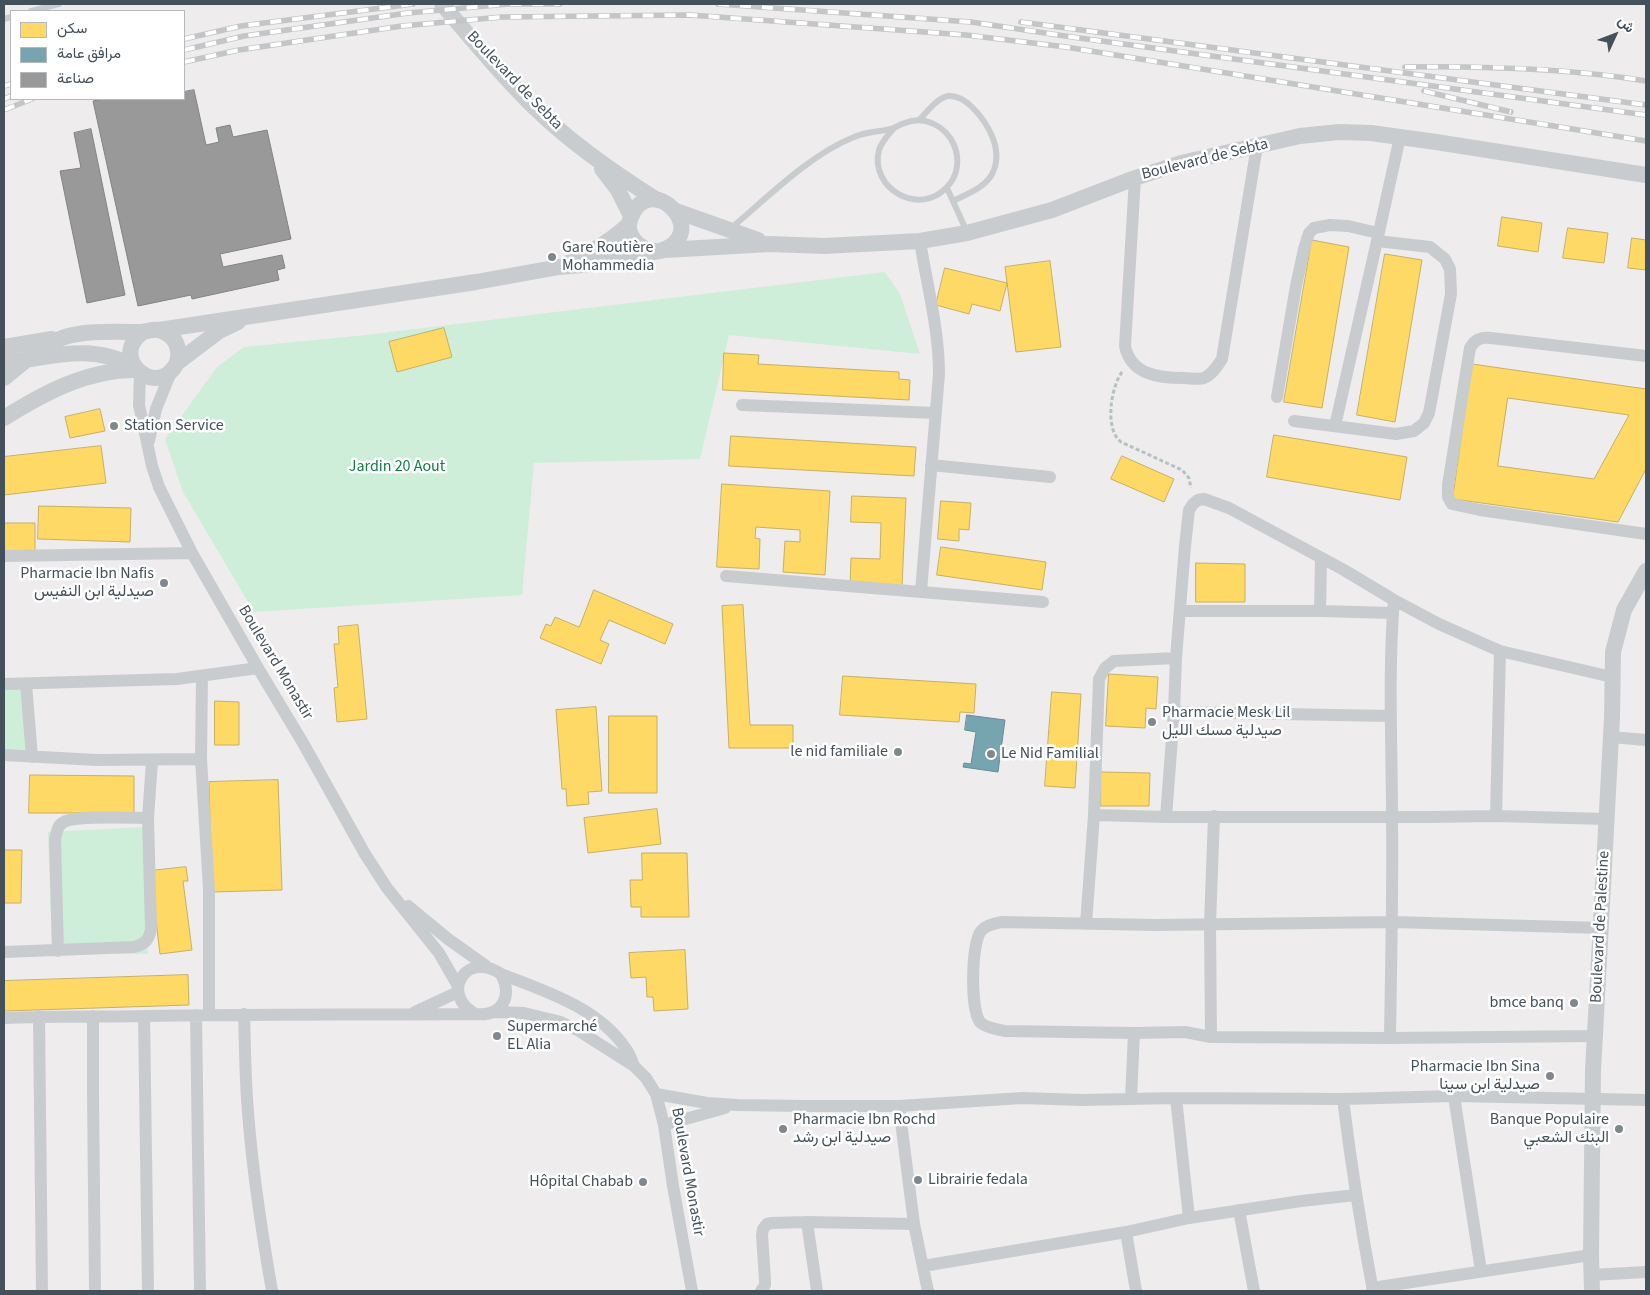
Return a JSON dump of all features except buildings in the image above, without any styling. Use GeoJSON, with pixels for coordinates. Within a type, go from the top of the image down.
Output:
{"type":"FeatureCollection","features":[{"type":"Feature","properties":{"kind":"street","name":"Boulevard de Sebta"},"geometry":{"type":"LineString","coordinates":[[442,4],[533,106],[559,130],[590,154],[657,200]]}},
{"type":"Feature","properties":{"kind":"street","name":"Boulevard de Sebta"},"geometry":{"type":"LineString","coordinates":[[559,267],[593,264],[660,251],[770,244],[824,246],[920,241],[967,233],[1052,210],[1134,178],[1181,163],[1300,136],[1339,132],[1371,133],[1436,142],[1646,175]]}},
{"type":"Feature","properties":{"kind":"street"},"geometry":{"type":"LineString","coordinates":[[1335,426],[1400,137]]}},
{"type":"Feature","properties":{"kind":"street"},"geometry":{"type":"LineString","coordinates":[[1134,178],[1125,346],[1127,355],[1131,362],[1140,369],[1163,378],[1204,378],[1210,374],[1222,359],[1257,146]]}},
{"type":"Feature","properties":{"kind":"street","name":"Boulevard de Sebta"},"geometry":{"type":"LineString","coordinates":[[590,154],[618,190],[630,220]]}},
{"type":"Feature","properties":{"kind":"street"},"geometry":{"type":"LineString","coordinates":[[4,347],[99,333],[151,331],[476,282],[559,267],[593,252],[619,234],[630,220],[635,209],[649,200],[664,201],[676,211],[681,222],[680,233],[674,243],[660,251],[647,250],[639,246],[630,233],[630,220]]}},
{"type":"Feature","properties":{"kind":"street","name":"Boulevard de Sebta"},"geometry":{"type":"LineString","coordinates":[[676,211],[728,231],[770,244]]}},
{"type":"Feature","properties":{"kind":"street"},"geometry":{"type":"LineString","coordinates":[[1277,397],[1304,249],[1309,233],[1314,228],[1330,225],[1348,226],[1378,237],[1430,247],[1445,259],[1450,269],[1451,294],[1429,413],[1424,423],[1409,433],[1396,434],[1294,422]]}},
{"type":"Feature","properties":{"kind":"street"},"geometry":{"type":"LineString","coordinates":[[920,241],[939,356],[921,591]]}},
{"type":"Feature","properties":{"kind":"street"},"geometry":{"type":"LineString","coordinates":[[4,363],[81,352],[102,354],[112,356],[148,377],[156,378],[164,376],[219,331],[252,316]]}},
{"type":"Feature","properties":{"kind":"street"},"geometry":{"type":"LineString","coordinates":[[137,370],[130,354],[131,347],[138,336],[151,331],[171,336],[176,341],[179,355],[156,409],[147,448]]}},
{"type":"Feature","properties":{"kind":"street"},"geometry":{"type":"LineString","coordinates":[[4,378],[49,344],[61,338]]}},
{"type":"Feature","properties":{"kind":"street"},"geometry":{"type":"LineString","coordinates":[[1646,356],[1486,338],[1475,340],[1470,348],[1448,485],[1449,501],[1452,504],[1463,507],[1646,534]]}},
{"type":"Feature","properties":{"kind":"street"},"geometry":{"type":"LineString","coordinates":[[4,418],[62,386],[82,378],[109,371],[137,370]]}},
{"type":"Feature","properties":{"kind":"street","name":"Boulevard Monastir"},"geometry":{"type":"LineString","coordinates":[[137,370],[140,406],[147,448],[159,487],[192,553],[366,854],[387,888],[439,953],[458,989]]}},
{"type":"Feature","properties":{"kind":"street"},"geometry":{"type":"LineString","coordinates":[[742,405],[935,413]]}},
{"type":"Feature","properties":{"kind":"street"},"geometry":{"type":"LineString","coordinates":[[931,464],[1050,477]]}},
{"type":"Feature","properties":{"kind":"street"},"geometry":{"type":"LineString","coordinates":[[1166,817],[1176,658],[1189,510],[1198,500],[1204,499],[1218,502],[1344,570],[1393,607],[1439,624],[1500,651],[1612,677]]}},
{"type":"Feature","properties":{"kind":"street"},"geometry":{"type":"LineString","coordinates":[[4,556],[192,553]]}},
{"type":"Feature","properties":{"kind":"street"},"geometry":{"type":"LineString","coordinates":[[1320,558],[1320,611]]}},
{"type":"Feature","properties":{"kind":"street","name":"Boulevard de Palestine"},"geometry":{"type":"LineString","coordinates":[[1591,1283],[1592,1100],[1611,737],[1613,652],[1624,610],[1646,571]]}},
{"type":"Feature","properties":{"kind":"street"},"geometry":{"type":"LineString","coordinates":[[726,576],[1043,602]]}},
{"type":"Feature","properties":{"kind":"street"},"geometry":{"type":"LineString","coordinates":[[1180,611],[1320,611],[1393,607]]}},
{"type":"Feature","properties":{"kind":"street"},"geometry":{"type":"LineString","coordinates":[[1390,1038],[1393,922],[1390,716],[1393,607]]}},
{"type":"Feature","properties":{"kind":"street"},"geometry":{"type":"LineString","coordinates":[[1496,816],[1500,651]]}},
{"type":"Feature","properties":{"kind":"street"},"geometry":{"type":"LineString","coordinates":[[1086,924],[1094,815],[1100,678],[1105,668],[1114,661],[1176,658]]}},
{"type":"Feature","properties":{"kind":"street"},"geometry":{"type":"LineString","coordinates":[[4,684],[177,679],[258,668]]}},
{"type":"Feature","properties":{"kind":"street"},"geometry":{"type":"LineString","coordinates":[[202,677],[201,759],[209,889],[209,1014]]}},
{"type":"Feature","properties":{"kind":"street"},"geometry":{"type":"LineString","coordinates":[[26,684],[32,757]]}},
{"type":"Feature","properties":{"kind":"street"},"geometry":{"type":"LineString","coordinates":[[1174,712],[1390,716]]}},
{"type":"Feature","properties":{"kind":"street"},"geometry":{"type":"LineString","coordinates":[[1611,737],[1646,740]]}},
{"type":"Feature","properties":{"kind":"street"},"geometry":{"type":"LineString","coordinates":[[4,755],[97,760],[201,759]]}},
{"type":"Feature","properties":{"kind":"street"},"geometry":{"type":"LineString","coordinates":[[4,952],[134,947],[142,945],[148,939],[151,930],[148,818],[152,760]]}},
{"type":"Feature","properties":{"kind":"street"},"geometry":{"type":"LineString","coordinates":[[1094,815],[1166,817],[1496,816],[1606,819]]}},
{"type":"Feature","properties":{"kind":"street"},"geometry":{"type":"LineString","coordinates":[[1211,1037],[1210,924],[1214,816]]}},
{"type":"Feature","properties":{"kind":"street"},"geometry":{"type":"LineString","coordinates":[[58,951],[55,839],[57,828],[65,820],[81,818],[148,818]]}},
{"type":"Feature","properties":{"kind":"street","name":"Boulevard Monastir"},"geometry":{"type":"LineString","coordinates":[[387,888],[448,939],[486,966]]}},
{"type":"Feature","properties":{"kind":"street"},"geometry":{"type":"LineString","coordinates":[[1596,1036],[1211,1037],[1185,1032],[1004,1031],[982,1023],[976,1015],[974,1001],[974,957],[981,930],[987,926],[1002,922],[1210,924],[1393,922],[1601,928]]}},
{"type":"Feature","properties":{"kind":"street"},"geometry":{"type":"LineString","coordinates":[[4,1018],[196,1014],[485,1015],[501,1007],[506,998],[507,990],[501,974],[486,966],[475,967],[465,973],[461,978],[458,989],[460,1001],[466,1009],[475,1014]]}},
{"type":"Feature","properties":{"kind":"street","name":"Boulevard Monastir"},"geometry":{"type":"LineString","coordinates":[[501,974],[545,991],[576,1006],[597,1020],[614,1034],[627,1049],[634,1066]]}},
{"type":"Feature","properties":{"kind":"street"},"geometry":{"type":"LineString","coordinates":[[408,1014],[458,989]]}},
{"type":"Feature","properties":{"kind":"street","name":"Boulevard Monastir"},"geometry":{"type":"LineString","coordinates":[[494,1012],[524,1013],[561,1022],[579,1031],[634,1066],[646,1078],[656,1094],[664,1125],[692,1291]]}},
{"type":"Feature","properties":{"kind":"street"},"geometry":{"type":"LineString","coordinates":[[196,1014],[200,1291]]}},
{"type":"Feature","properties":{"kind":"street"},"geometry":{"type":"LineString","coordinates":[[244,1014],[250,1134],[272,1291]]}},
{"type":"Feature","properties":{"kind":"street"},"geometry":{"type":"LineString","coordinates":[[39,1016],[42,1291]]}},
{"type":"Feature","properties":{"kind":"street"},"geometry":{"type":"LineString","coordinates":[[93,1016],[95,1291]]}},
{"type":"Feature","properties":{"kind":"street"},"geometry":{"type":"LineString","coordinates":[[144,1016],[148,1291]]}},
{"type":"Feature","properties":{"kind":"street"},"geometry":{"type":"LineString","coordinates":[[1131,1098],[1134,1033]]}},
{"type":"Feature","properties":{"kind":"street"},"geometry":{"type":"LineString","coordinates":[[656,1094],[707,1103],[737,1105],[899,1106],[1022,1098],[1082,1100],[1176,1098],[1343,1100],[1454,1096],[1646,1100]]}},
{"type":"Feature","properties":{"kind":"street"},"geometry":{"type":"LineString","coordinates":[[1454,1096],[1481,1271]]}},
{"type":"Feature","properties":{"kind":"street"},"geometry":{"type":"LineString","coordinates":[[1176,1098],[1189,1218]]}},
{"type":"Feature","properties":{"kind":"street"},"geometry":{"type":"LineString","coordinates":[[1343,1100],[1356,1195],[1373,1290],[1481,1271],[1591,1255]]}},
{"type":"Feature","properties":{"kind":"street"},"geometry":{"type":"LineString","coordinates":[[664,1125],[737,1105]]}},
{"type":"Feature","properties":{"kind":"street"},"geometry":{"type":"LineString","coordinates":[[899,1106],[914,1224],[928,1291]]}},
{"type":"Feature","properties":{"kind":"street"},"geometry":{"type":"LineString","coordinates":[[923,1266],[1126,1232],[1189,1218],[1356,1195]]}},
{"type":"Feature","properties":{"kind":"street"},"geometry":{"type":"LineString","coordinates":[[1239,1210],[1254,1291]]}},
{"type":"Feature","properties":{"kind":"street"},"geometry":{"type":"LineString","coordinates":[[761,1291],[766,1280],[762,1235],[763,1229],[767,1224],[807,1222],[914,1224]]}},
{"type":"Feature","properties":{"kind":"street"},"geometry":{"type":"LineString","coordinates":[[807,1222],[817,1291]]}},
{"type":"Feature","properties":{"kind":"street"},"geometry":{"type":"LineString","coordinates":[[1126,1232],[1136,1291]]}},
{"type":"Feature","properties":{"kind":"street"},"geometry":{"type":"LineString","coordinates":[[1591,1283],[1646,1272]]}},
{"type":"Feature","properties":{"kind":"lane"},"geometry":{"type":"LineString","coordinates":[[35,10],[59,4]]}},
{"type":"Feature","properties":{"kind":"lane"},"geometry":{"type":"LineString","coordinates":[[919,120],[940,100],[948,96],[957,96],[966,101],[983,118],[992,135],[996,151],[996,165],[991,175],[978,189],[953,201]]}},
{"type":"Feature","properties":{"kind":"lane"},"geometry":{"type":"LineString","coordinates":[[728,231],[812,161],[837,145],[872,131],[894,128],[906,122],[919,120],[932,123],[943,129],[952,139],[957,151],[958,164],[954,177],[947,188],[936,196],[924,200],[898,195],[888,187],[881,176],[878,163],[879,150],[885,138],[894,128]]}},
{"type":"Feature","properties":{"kind":"lane"},"geometry":{"type":"LineString","coordinates":[[947,188],[967,233]]}},
{"type":"Feature","properties":{"kind":"path"},"geometry":{"type":"LineString","coordinates":[[1131,362],[1121,373],[1114,390],[1113,431],[1121,442],[1178,468],[1186,474],[1191,482],[1193,504]]}},
{"type":"Feature","properties":{"kind":"green space","name":"Jardin 20 Aout"},"geometry":{"type":"Polygon","coordinates":[[[885,272],[900,294],[920,354],[729,335],[700,459],[534,463],[522,595],[254,612],[183,492],[165,439],[217,367],[244,347],[366,335],[885,272]]]}},
{"type":"Feature","properties":{"kind":"green space"},"geometry":{"type":"Polygon","coordinates":[[[27,684],[26,755],[4,758],[4,685],[27,684]]]}},
{"type":"Feature","properties":{"kind":"green space"},"geometry":{"type":"Polygon","coordinates":[[[144,827],[148,954],[52,954],[48,832],[144,827]]]}},
{"type":"Feature","properties":{"kind":"railway"},"geometry":{"type":"LineString","coordinates":[[185,39],[241,26],[413,4]]}},
{"type":"Feature","properties":{"kind":"railway"},"geometry":{"type":"LineString","coordinates":[[185,50],[244,36],[408,13],[508,4],[560,4]]}},
{"type":"Feature","properties":{"kind":"railway"},"geometry":{"type":"LineString","coordinates":[[718,4],[971,22],[1646,115]]}},
{"type":"Feature","properties":{"kind":"railway"},"geometry":{"type":"LineString","coordinates":[[185,62],[239,50],[402,26],[502,17],[690,15],[966,35],[1066,47],[1646,141]]}},
{"type":"Feature","properties":{"kind":"railway"},"geometry":{"type":"LineString","coordinates":[[1021,22],[1646,105]]}},
{"type":"Feature","properties":{"kind":"railway"},"geometry":{"type":"LineString","coordinates":[[1405,67],[1525,69],[1586,73],[1646,81]]}},
{"type":"Feature","properties":{"kind":"railway"},"geometry":{"type":"LineString","coordinates":[[4,86],[10,84]]}},
{"type":"Feature","properties":{"kind":"railway"},"geometry":{"type":"LineString","coordinates":[[1424,91],[1511,112]]}},
{"type":"Feature","properties":{"kind":"railway"},"geometry":{"type":"LineString","coordinates":[[4,99],[10,96]]}},
{"type":"Feature","properties":{"kind":"railway"},"geometry":{"type":"LineString","coordinates":[[4,110],[29,100]]}},
{"type":"Feature","properties":{"kind":"place","name":"Gare Routière Mohammedia"},"geometry":{"type":"Point","coordinates":[552,257]}},
{"type":"Feature","properties":{"kind":"place","name":"Station Service"},"geometry":{"type":"Point","coordinates":[114,426]}},
{"type":"Feature","properties":{"kind":"place","name":"Pharmacie Ibn Nafis صيدلية ابن النفيس"},"geometry":{"type":"Point","coordinates":[164,583]}},
{"type":"Feature","properties":{"kind":"place","name":"Pharmacie Mesk Lil صيدلية مسك الليل"},"geometry":{"type":"Point","coordinates":[1152,722]}},
{"type":"Feature","properties":{"kind":"place","name":"le nid familiale"},"geometry":{"type":"Point","coordinates":[898,752]}},
{"type":"Feature","properties":{"kind":"place","name":"Le Nid Familial"},"geometry":{"type":"Point","coordinates":[991,754]}},
{"type":"Feature","properties":{"kind":"place","name":"bmce banq"},"geometry":{"type":"Point","coordinates":[1574,1003]}},
{"type":"Feature","properties":{"kind":"place","name":"Supermarché EL Alia"},"geometry":{"type":"Point","coordinates":[497,1036]}},
{"type":"Feature","properties":{"kind":"place","name":"Pharmacie Ibn Sina صيدلية ابن سينا"},"geometry":{"type":"Point","coordinates":[1550,1076]}},
{"type":"Feature","properties":{"kind":"place","name":"Pharmacie Ibn Rochd صيدلية ابن رشد"},"geometry":{"type":"Point","coordinates":[783,1129]}},
{"type":"Feature","properties":{"kind":"place","name":"Banque Populaire البنك الشعبي"},"geometry":{"type":"Point","coordinates":[1619,1129]}},
{"type":"Feature","properties":{"kind":"place","name":"Librairie fedala"},"geometry":{"type":"Point","coordinates":[918,1180]}},
{"type":"Feature","properties":{"kind":"place","name":"Hôpital Chabab"},"geometry":{"type":"Point","coordinates":[643,1182]}}]}
